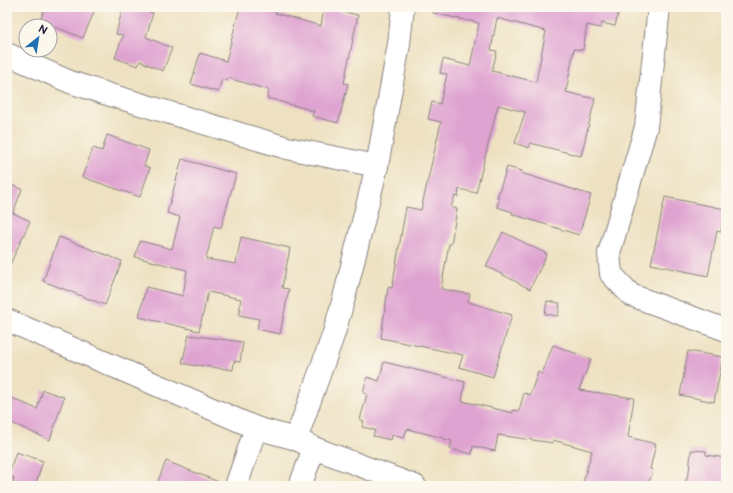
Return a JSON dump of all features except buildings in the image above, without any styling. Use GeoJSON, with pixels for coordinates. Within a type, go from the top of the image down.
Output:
{"type":"FeatureCollection","features":[{"type":"Feature","properties":{"kind":"street"},"geometry":{"type":"LineString","coordinates":[[300,486],[305,444],[377,166],[399,44],[403,7]]}},
{"type":"Feature","properties":{"kind":"street"},"geometry":{"type":"LineString","coordinates":[[658,7],[646,127],[609,254],[611,274],[631,295],[726,330]]}},
{"type":"Feature","properties":{"kind":"street"},"geometry":{"type":"LineString","coordinates":[[7,54],[70,82],[107,94],[287,148],[377,166]]}},
{"type":"Feature","properties":{"kind":"street"},"geometry":{"type":"LineString","coordinates":[[7,320],[256,428],[305,444],[415,486]]}},
{"type":"Feature","properties":{"kind":"street"},"geometry":{"type":"LineString","coordinates":[[236,486],[256,428]]}}]}
